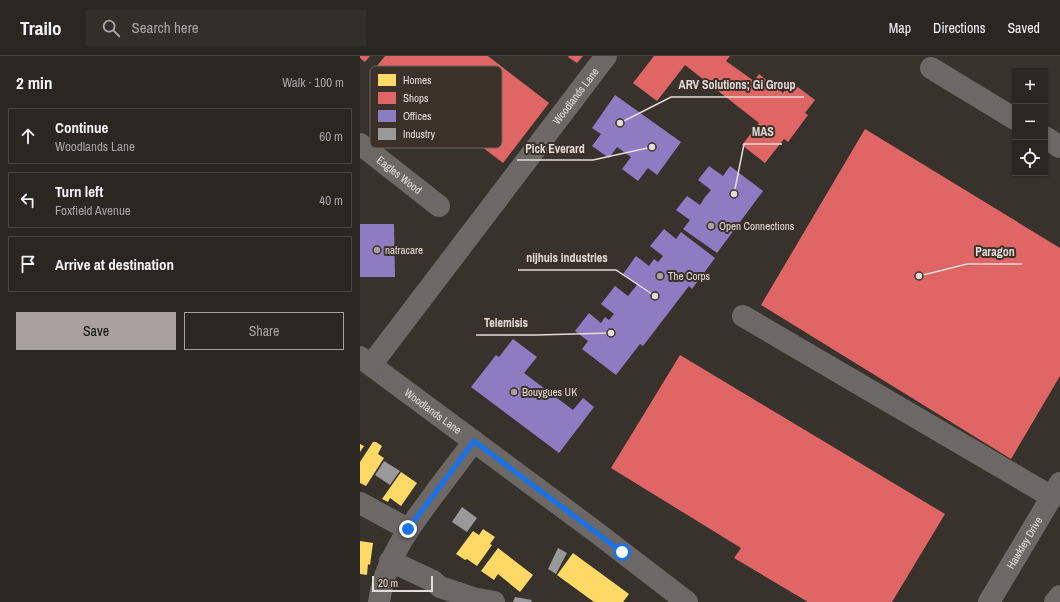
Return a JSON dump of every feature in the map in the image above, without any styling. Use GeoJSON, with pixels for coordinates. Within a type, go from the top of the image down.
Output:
{"type":"FeatureCollection","features":[{"type":"Feature","properties":{"kind":"street","name":"Woodlands Lane"},"geometry":{"type":"LineString","coordinates":[[606,56],[366,361],[596,532],[687,602]]}},
{"type":"Feature","properties":{"kind":"street"},"geometry":{"type":"LineString","coordinates":[[931,68],[1012,117]]}},
{"type":"Feature","properties":{"kind":"street"},"geometry":{"type":"LineString","coordinates":[[1048,140],[1060,147]]}},
{"type":"Feature","properties":{"kind":"street","name":"Eagles Wood"},"geometry":{"type":"LineString","coordinates":[[360,144],[439,206]]}},
{"type":"Feature","properties":{"kind":"street"},"geometry":{"type":"LineString","coordinates":[[743,316],[1056,490]]}},
{"type":"Feature","properties":{"kind":"street"},"geometry":{"type":"LineString","coordinates":[[379,602],[381,586],[390,562],[408,529],[474,441]]}},
{"type":"Feature","properties":{"kind":"street","name":"Hawkley Drive"},"geometry":{"type":"LineString","coordinates":[[989,602],[1056,490]]}},
{"type":"Feature","properties":{"kind":"street"},"geometry":{"type":"LineString","coordinates":[[360,503],[408,529]]}},
{"type":"Feature","properties":{"kind":"street"},"geometry":{"type":"LineString","coordinates":[[390,562],[428,578],[440,587],[473,598],[495,597]]}},
{"type":"Feature","properties":{"kind":"street"},"geometry":{"type":"LineString","coordinates":[[1055,602],[1060,596]]}},
{"type":"Feature","properties":{"kind":"building: Homes"},"geometry":{"type":"Polygon","coordinates":[[[373,442],[376,442],[382,446],[378,454],[384,458],[366,486],[360,483],[360,462],[373,442]]]}},
{"type":"Feature","properties":{"kind":"building: Homes"},"geometry":{"type":"Polygon","coordinates":[[[360,444],[364,446],[360,452],[360,444]]]}},
{"type":"Feature","properties":{"kind":"building: Homes"},"geometry":{"type":"Polygon","coordinates":[[[401,472],[417,483],[401,506],[390,498],[388,502],[382,499],[401,472]]]}},
{"type":"Feature","properties":{"kind":"building: Homes"},"geometry":{"type":"Polygon","coordinates":[[[483,529],[495,537],[490,544],[492,545],[477,566],[456,554],[473,531],[479,535],[483,529]]]}},
{"type":"Feature","properties":{"kind":"building: Homes"},"geometry":{"type":"Polygon","coordinates":[[[360,541],[373,543],[367,575],[360,574],[360,541]]]}},
{"type":"Feature","properties":{"kind":"building: Homes"},"geometry":{"type":"Polygon","coordinates":[[[498,548],[533,575],[520,592],[498,574],[494,580],[481,571],[498,548]]]}},
{"type":"Feature","properties":{"kind":"building: Homes"},"geometry":{"type":"Polygon","coordinates":[[[573,553],[629,594],[623,602],[594,602],[557,575],[573,553]]]}},
{"type":"Feature","properties":{"kind":"building: Shops"},"geometry":{"type":"Polygon","coordinates":[[[360,56],[370,56],[365,62],[360,58],[360,56]]]}},
{"type":"Feature","properties":{"kind":"building: Shops"},"geometry":{"type":"Polygon","coordinates":[[[385,56],[488,56],[501,66],[377,66],[385,56]]]}},
{"type":"Feature","properties":{"kind":"building: Shops"},"geometry":{"type":"Polygon","coordinates":[[[583,56],[577,63],[568,57],[583,56]]]}},
{"type":"Feature","properties":{"kind":"building: Shops"},"geometry":{"type":"Polygon","coordinates":[[[654,56],[730,56],[726,61],[754,81],[759,74],[783,93],[791,82],[815,100],[805,113],[808,115],[788,142],[784,139],[765,163],[742,145],[759,123],[685,65],[657,101],[633,83],[654,56]]]}},
{"type":"Feature","properties":{"kind":"building: Shops"},"geometry":{"type":"Polygon","coordinates":[[[502,67],[549,103],[503,163],[484,148],[502,148],[502,67]]]}},
{"type":"Feature","properties":{"kind":"building: Shops"},"geometry":{"type":"Polygon","coordinates":[[[865,129],[1060,248],[1060,376],[1011,459],[761,305],[865,129]]]}},
{"type":"Feature","properties":{"kind":"building: Shops"},"geometry":{"type":"Polygon","coordinates":[[[680,355],[945,514],[892,602],[808,602],[734,558],[741,548],[611,468],[680,355]]]}},
{"type":"Feature","properties":{"kind":"building: Offices"},"geometry":{"type":"Polygon","coordinates":[[[615,95],[681,142],[657,175],[648,168],[638,181],[622,169],[631,157],[617,147],[609,158],[592,146],[601,134],[592,128],[615,95]]]}},
{"type":"Feature","properties":{"kind":"building: Offices"},"geometry":{"type":"Polygon","coordinates":[[[709,166],[723,176],[730,166],[763,191],[717,253],[683,229],[690,220],[676,210],[687,196],[700,205],[711,190],[698,180],[709,166]]]}},
{"type":"Feature","properties":{"kind":"building: Offices","name":"natracare"},"geometry":{"type":"Polygon","coordinates":[[[360,224],[394,224],[395,277],[360,277],[360,224]]]}},
{"type":"Feature","properties":{"kind":"building: Offices"},"geometry":{"type":"Polygon","coordinates":[[[664,229],[676,239],[681,232],[715,258],[692,289],[689,286],[643,346],[640,344],[616,375],[582,349],[588,341],[575,331],[589,313],[601,323],[605,317],[609,320],[614,314],[601,304],[615,286],[628,296],[637,285],[623,274],[636,256],[649,266],[654,259],[658,262],[663,256],[650,246],[664,229]]]}},
{"type":"Feature","properties":{"kind":"building: Offices","name":"Bouygues UK"},"geometry":{"type":"Polygon","coordinates":[[[513,339],[537,357],[524,373],[573,410],[583,398],[594,407],[559,453],[471,387],[496,355],[499,357],[513,339]]]}},
{"type":"Feature","properties":{"kind":"building: Industry"},"geometry":{"type":"Polygon","coordinates":[[[384,461],[400,471],[390,485],[375,475],[384,461]]]}},
{"type":"Feature","properties":{"kind":"building: Industry"},"geometry":{"type":"Polygon","coordinates":[[[462,507],[477,518],[467,532],[452,522],[462,507]]]}},
{"type":"Feature","properties":{"kind":"building: Industry"},"geometry":{"type":"Polygon","coordinates":[[[558,548],[567,553],[556,574],[548,569],[558,548]]]}},
{"type":"Feature","properties":{"kind":"building: Industry"},"geometry":{"type":"Polygon","coordinates":[[[515,597],[532,600],[531,602],[513,602],[515,597]]]}},
{"type":"Feature","properties":{"kind":"place","name":"ARV Solutions; Gi Group"},"geometry":{"type":"Point","coordinates":[620,123]}},
{"type":"Feature","properties":{"kind":"place","name":"Pick Everard"},"geometry":{"type":"Point","coordinates":[652,147]}},
{"type":"Feature","properties":{"kind":"place","name":"MAS"},"geometry":{"type":"Point","coordinates":[734,194]}},
{"type":"Feature","properties":{"kind":"place","name":"Open Connections"},"geometry":{"type":"Point","coordinates":[711,226]}},
{"type":"Feature","properties":{"kind":"place","name":"natracare"},"geometry":{"type":"Point","coordinates":[377,250]}},
{"type":"Feature","properties":{"kind":"place","name":"The Corps"},"geometry":{"type":"Point","coordinates":[660,276]}},
{"type":"Feature","properties":{"kind":"place","name":"Paragon"},"geometry":{"type":"Point","coordinates":[919,276]}},
{"type":"Feature","properties":{"kind":"place","name":"nijhuis industries"},"geometry":{"type":"Point","coordinates":[655,296]}},
{"type":"Feature","properties":{"kind":"place","name":"Telemisis"},"geometry":{"type":"Point","coordinates":[611,333]}},
{"type":"Feature","properties":{"kind":"place","name":"Bouygues UK"},"geometry":{"type":"Point","coordinates":[514,392]}},
{"type":"Feature","properties":{"kind":"route"},"geometry":{"type":"LineString","coordinates":[[408,529],[474,441],[622,552]]}}]}
